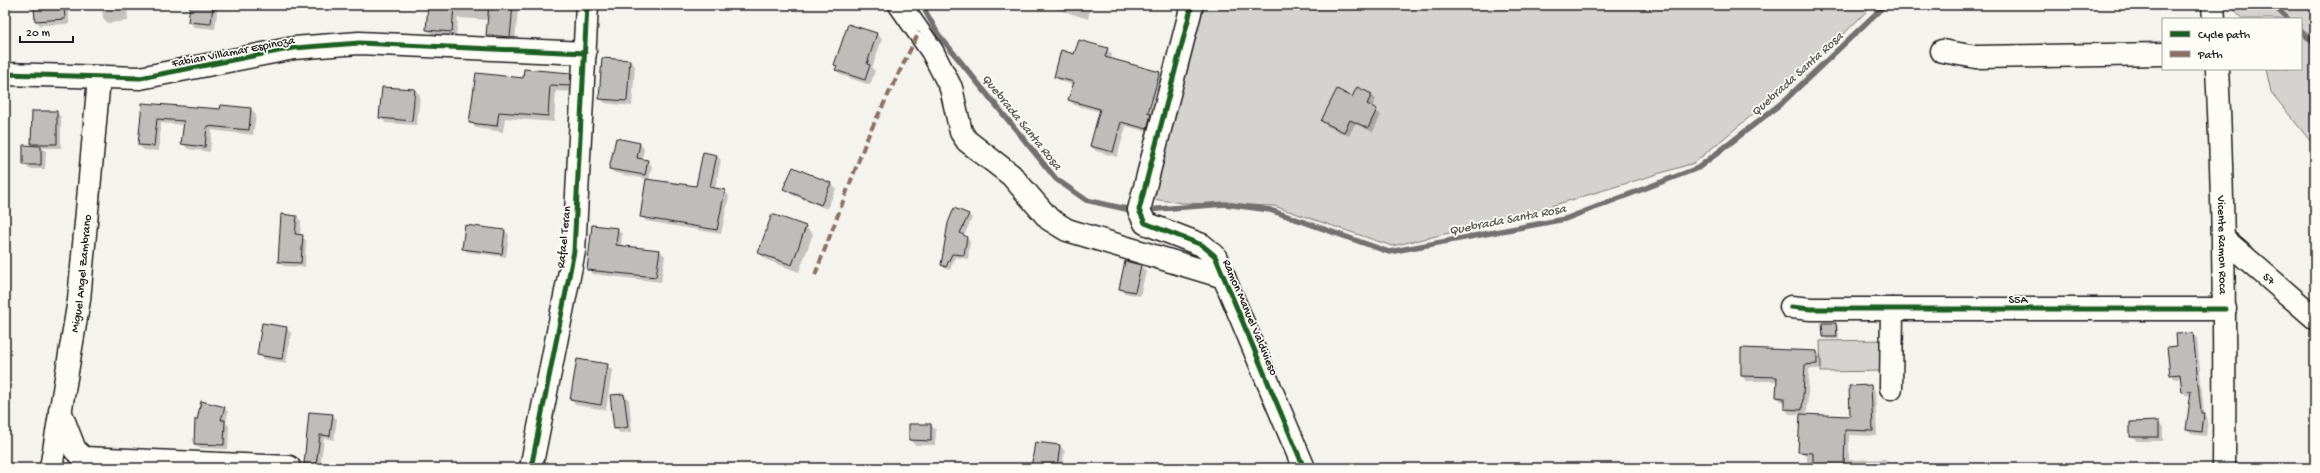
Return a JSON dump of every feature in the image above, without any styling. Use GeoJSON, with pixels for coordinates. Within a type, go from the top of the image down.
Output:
{"type":"FeatureCollection","features":[{"type":"Feature","properties":{"kind":"street","name":"Rafael Teran"},"geometry":{"type":"LineString","coordinates":[[531,468],[574,251],[587,5]]}},
{"type":"Feature","properties":{"kind":"street"},"geometry":{"type":"LineString","coordinates":[[900,5],[932,51],[951,88],[961,132],[967,141],[1011,175],[1049,219],[1067,230],[1224,277]]}},
{"type":"Feature","properties":{"kind":"street","name":"Ramon Manuel Valdivieso"},"geometry":{"type":"LineString","coordinates":[[1192,5],[1139,210],[1145,224],[1209,250],[1215,256],[1304,468]]}},
{"type":"Feature","properties":{"kind":"street"},"geometry":{"type":"LineString","coordinates":[[2213,5],[2214,18]]}},
{"type":"Feature","properties":{"kind":"street","name":"Fabian Villamar Espinoza"},"geometry":{"type":"LineString","coordinates":[[5,74],[99,78],[162,75],[294,48],[359,42],[584,53]]}},
{"type":"Feature","properties":{"kind":"street"},"geometry":{"type":"LineString","coordinates":[[1942,51],[1983,57],[2162,54]]}},
{"type":"Feature","properties":{"kind":"street","name":"Vicente Ramon Roca"},"geometry":{"type":"LineString","coordinates":[[2217,70],[2224,239],[2224,468]]}},
{"type":"Feature","properties":{"kind":"street","name":"Miguel Angel Zambrano"},"geometry":{"type":"LineString","coordinates":[[51,468],[79,300],[99,78]]}},
{"type":"Feature","properties":{"kind":"street","name":"S7"},"geometry":{"type":"LineString","coordinates":[[2224,239],[2315,318]]}},
{"type":"Feature","properties":{"kind":"street","name":"S5A"},"geometry":{"type":"LineString","coordinates":[[1801,308],[2225,309]]}},
{"type":"Feature","properties":{"kind":"street"},"geometry":{"type":"LineString","coordinates":[[1891,388],[1892,309]]}},
{"type":"Feature","properties":{"kind":"street"},"geometry":{"type":"LineString","coordinates":[[60,410],[75,450],[84,458],[289,467]]}},
{"type":"Feature","properties":{"kind":"shaded area"},"geometry":{"type":"Polygon","coordinates":[[[1199,5],[1873,5],[1810,67],[1694,163],[1498,222],[1392,246],[1274,206],[1183,203],[1151,199],[1199,5]]]}},
{"type":"Feature","properties":{"kind":"shaded area"},"geometry":{"type":"Polygon","coordinates":[[[2230,5],[2315,5],[2315,147],[2271,92],[2266,70],[2302,70],[2302,18],[2241,18],[2230,5]]]}},
{"type":"Feature","properties":{"kind":"shaded area"},"geometry":{"type":"Polygon","coordinates":[[[1887,340],[1887,371],[1821,372],[1820,341],[1887,340]]]}},
{"type":"Feature","properties":{"kind":"building"},"geometry":{"type":"Polygon","coordinates":[[[64,5],[65,19],[35,21],[34,6],[64,5]]]}},
{"type":"Feature","properties":{"kind":"building"},"geometry":{"type":"Polygon","coordinates":[[[190,5],[213,5],[211,24],[188,22],[190,5]]]}},
{"type":"Feature","properties":{"kind":"building"},"geometry":{"type":"Polygon","coordinates":[[[428,5],[454,5],[452,32],[426,30],[428,5]]]}},
{"type":"Feature","properties":{"kind":"building"},"geometry":{"type":"Polygon","coordinates":[[[489,5],[513,5],[510,37],[486,35],[489,5]]]}},
{"type":"Feature","properties":{"kind":"building"},"geometry":{"type":"Polygon","coordinates":[[[848,24],[877,33],[867,64],[870,65],[865,80],[835,70],[837,66],[834,65],[848,24]]]}},
{"type":"Feature","properties":{"kind":"building"},"geometry":{"type":"Polygon","coordinates":[[[1079,40],[1108,48],[1105,57],[1160,72],[1148,113],[1151,114],[1147,129],[1121,122],[1113,152],[1090,146],[1100,109],[1068,100],[1074,82],[1054,77],[1061,50],[1074,54],[1079,40]]]}},
{"type":"Feature","properties":{"kind":"building"},"geometry":{"type":"Polygon","coordinates":[[[602,58],[630,60],[627,101],[599,99],[602,58]]]}},
{"type":"Feature","properties":{"kind":"building"},"geometry":{"type":"Polygon","coordinates":[[[524,69],[571,73],[570,86],[550,85],[548,116],[499,112],[497,126],[469,123],[476,73],[523,78],[524,69]]]}},
{"type":"Feature","properties":{"kind":"building"},"geometry":{"type":"Polygon","coordinates":[[[382,87],[415,89],[412,121],[379,118],[382,87]]]}},
{"type":"Feature","properties":{"kind":"building"},"geometry":{"type":"Polygon","coordinates":[[[1357,87],[1372,94],[1367,104],[1377,109],[1368,128],[1350,120],[1344,132],[1321,121],[1337,89],[1352,97],[1357,87]]]}},
{"type":"Feature","properties":{"kind":"building"},"geometry":{"type":"Polygon","coordinates":[[[142,103],[220,109],[221,105],[251,108],[249,130],[207,126],[205,147],[181,144],[184,121],[157,119],[154,146],[138,145],[142,103]]]}},
{"type":"Feature","properties":{"kind":"building"},"geometry":{"type":"Polygon","coordinates":[[[32,111],[57,111],[57,144],[31,144],[32,111]]]}},
{"type":"Feature","properties":{"kind":"building"},"geometry":{"type":"Polygon","coordinates":[[[616,138],[640,143],[637,158],[648,160],[645,175],[609,169],[616,138]]]}},
{"type":"Feature","properties":{"kind":"building"},"geometry":{"type":"Polygon","coordinates":[[[23,145],[41,146],[41,165],[23,165],[23,145]]]}},
{"type":"Feature","properties":{"kind":"building"},"geometry":{"type":"Polygon","coordinates":[[[703,152],[717,155],[710,187],[725,190],[717,230],[640,217],[646,179],[696,186],[703,152]]]}},
{"type":"Feature","properties":{"kind":"building"},"geometry":{"type":"Polygon","coordinates":[[[793,167],[831,183],[821,205],[783,189],[793,167]]]}},
{"type":"Feature","properties":{"kind":"building"},"geometry":{"type":"Polygon","coordinates":[[[954,208],[969,214],[960,233],[967,237],[964,255],[952,254],[946,267],[941,265],[948,223],[954,208]]]}},
{"type":"Feature","properties":{"kind":"building"},"geometry":{"type":"Polygon","coordinates":[[[281,214],[297,216],[295,234],[303,235],[301,263],[278,262],[281,214]]]}},
{"type":"Feature","properties":{"kind":"building"},"geometry":{"type":"Polygon","coordinates":[[[772,214],[806,226],[792,265],[758,253],[772,214]]]}},
{"type":"Feature","properties":{"kind":"building"},"geometry":{"type":"Polygon","coordinates":[[[465,225],[505,230],[502,254],[462,249],[465,225]]]}},
{"type":"Feature","properties":{"kind":"building"},"geometry":{"type":"Polygon","coordinates":[[[592,225],[618,228],[616,245],[660,250],[656,277],[587,270],[592,225]]]}},
{"type":"Feature","properties":{"kind":"building"},"geometry":{"type":"Polygon","coordinates":[[[1125,261],[1141,265],[1135,292],[1119,289],[1125,261]]]}},
{"type":"Feature","properties":{"kind":"building"},"geometry":{"type":"Polygon","coordinates":[[[262,323],[287,327],[282,359],[257,355],[262,323]]]}},
{"type":"Feature","properties":{"kind":"building"},"geometry":{"type":"Polygon","coordinates":[[[1822,323],[1836,323],[1837,337],[1823,337],[1822,323]]]}},
{"type":"Feature","properties":{"kind":"building"},"geometry":{"type":"Polygon","coordinates":[[[2193,333],[2201,413],[2204,413],[2202,432],[2186,430],[2191,391],[2182,392],[2180,374],[2170,375],[2167,347],[2177,346],[2176,334],[2193,333]]]}},
{"type":"Feature","properties":{"kind":"building"},"geometry":{"type":"Polygon","coordinates":[[[1741,348],[1817,351],[1817,364],[1805,365],[1802,410],[1784,409],[1784,398],[1776,397],[1777,377],[1741,376],[1741,348]]]}},
{"type":"Feature","properties":{"kind":"building"},"geometry":{"type":"Polygon","coordinates":[[[577,359],[608,364],[601,405],[570,400],[577,359]]]}},
{"type":"Feature","properties":{"kind":"building"},"geometry":{"type":"Polygon","coordinates":[[[1871,385],[1873,431],[1845,430],[1844,467],[1813,466],[1813,453],[1798,452],[1800,414],[1850,416],[1849,386],[1871,385]]]}},
{"type":"Feature","properties":{"kind":"building"},"geometry":{"type":"Polygon","coordinates":[[[624,394],[628,427],[614,429],[610,395],[624,394]]]}},
{"type":"Feature","properties":{"kind":"building"},"geometry":{"type":"Polygon","coordinates":[[[201,401],[225,407],[221,420],[225,420],[224,445],[194,444],[195,419],[197,420],[201,401]]]}},
{"type":"Feature","properties":{"kind":"building"},"geometry":{"type":"Polygon","coordinates":[[[309,412],[333,414],[330,436],[320,435],[316,465],[304,464],[309,412]]]}},
{"type":"Feature","properties":{"kind":"building"},"geometry":{"type":"Polygon","coordinates":[[[2159,421],[2159,437],[2130,437],[2130,422],[2159,421]]]}},
{"type":"Feature","properties":{"kind":"building"},"geometry":{"type":"Polygon","coordinates":[[[909,424],[931,424],[931,441],[909,440],[909,424]]]}},
{"type":"Feature","properties":{"kind":"building"},"geometry":{"type":"Polygon","coordinates":[[[1035,442],[1060,445],[1057,468],[1031,468],[1035,442]]]}},
{"type":"Feature","properties":{"kind":"waterway","name":"Quebrada Santa Rosa"},"geometry":{"type":"LineString","coordinates":[[922,5],[938,34],[1056,179],[1086,200],[1135,211]]}},
{"type":"Feature","properties":{"kind":"waterway","name":"Quebrada Santa Rosa"},"geometry":{"type":"LineString","coordinates":[[1145,210],[1225,204],[1270,210],[1389,252],[1565,219],[1698,168],[1783,102],[1885,5]]}},
{"type":"Feature","properties":{"kind":"waterway","name":"Quebrada Santa Rosa"},"geometry":{"type":"LineString","coordinates":[[2273,5],[2287,18]]}},
{"type":"Feature","properties":{"kind":"waterway","name":"Quebrada Santa Rosa"},"geometry":{"type":"LineString","coordinates":[[2302,32],[2315,44]]}},
{"type":"Feature","properties":{"kind":"marked path"},"geometry":{"type":"LineString","coordinates":[[815,275],[868,136],[919,32]]}},
{"type":"Feature","properties":{"kind":"cycle path"},"geometry":{"type":"LineString","coordinates":[[531,468],[574,251],[587,5]]}},
{"type":"Feature","properties":{"kind":"cycle path"},"geometry":{"type":"LineString","coordinates":[[1192,5],[1139,210],[1145,223],[1202,245],[1215,256],[1304,468]]}},
{"type":"Feature","properties":{"kind":"cycle path"},"geometry":{"type":"LineString","coordinates":[[5,74],[140,78],[294,48],[359,43],[585,53]]}},
{"type":"Feature","properties":{"kind":"cycle path"},"geometry":{"type":"LineString","coordinates":[[1791,307],[1811,309],[2225,309]]}}]}
